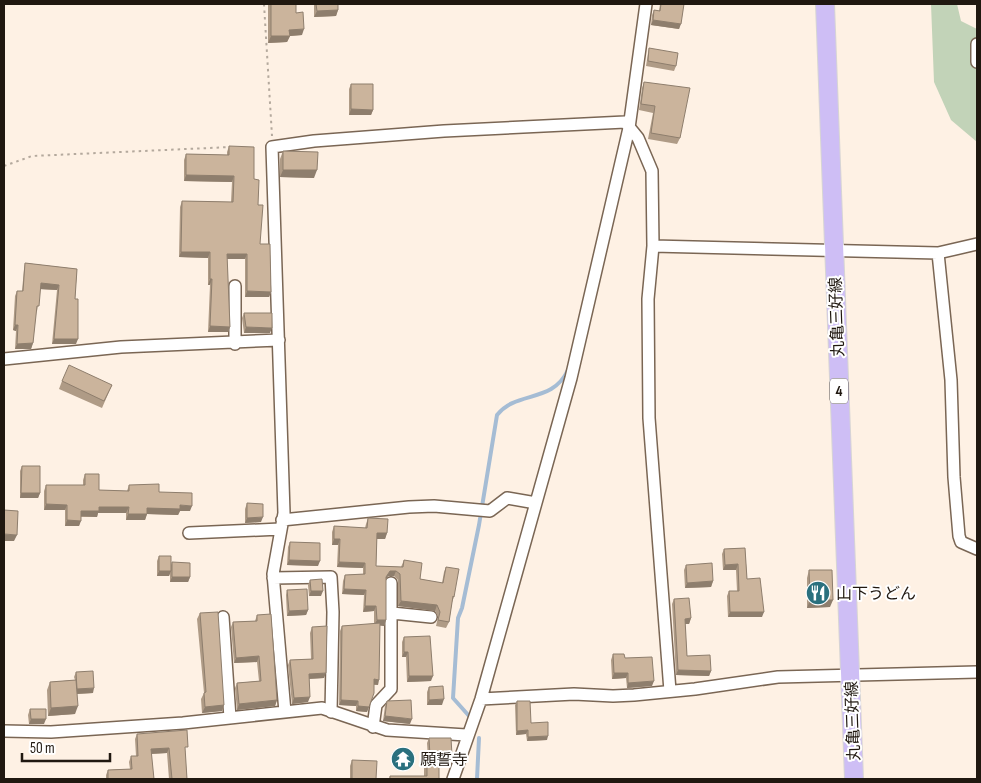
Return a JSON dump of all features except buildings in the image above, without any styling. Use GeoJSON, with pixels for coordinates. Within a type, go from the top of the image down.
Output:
{"type":"FeatureCollection","features":[{"type":"Feature","properties":{"kind":"main road","name":"丸亀三好線"},"geometry":{"type":"LineString","coordinates":[[825,4],[854,779]]}},
{"type":"Feature","properties":{"kind":"street"},"geometry":{"type":"LineString","coordinates":[[453,779],[466,735],[481,699],[571,378],[627,125],[646,4]]}},
{"type":"Feature","properties":{"kind":"street"},"geometry":{"type":"LineString","coordinates":[[977,44],[977,62]]}},
{"type":"Feature","properties":{"kind":"street"},"geometry":{"type":"LineString","coordinates":[[285,712],[273,578],[281,524],[279,340],[272,147],[314,141],[444,131],[627,125]]}},
{"type":"Feature","properties":{"kind":"street"},"geometry":{"type":"LineString","coordinates":[[627,125],[638,138],[652,171],[652,246],[648,299],[649,418],[670,691]]}},
{"type":"Feature","properties":{"kind":"street"},"geometry":{"type":"LineString","coordinates":[[652,246],[938,253],[977,244]]}},
{"type":"Feature","properties":{"kind":"street"},"geometry":{"type":"LineString","coordinates":[[938,253],[951,380],[954,477],[959,536],[961,542],[977,549]]}},
{"type":"Feature","properties":{"kind":"street"},"geometry":{"type":"LineString","coordinates":[[235,286],[235,344]]}},
{"type":"Feature","properties":{"kind":"street"},"geometry":{"type":"LineString","coordinates":[[4,359],[121,347],[235,344],[279,340]]}},
{"type":"Feature","properties":{"kind":"street"},"geometry":{"type":"LineString","coordinates":[[189,533],[281,524],[409,507],[434,506],[490,510],[507,498],[536,504]]}},
{"type":"Feature","properties":{"kind":"street"},"geometry":{"type":"LineString","coordinates":[[273,578],[331,577],[331,712]]}},
{"type":"Feature","properties":{"kind":"street"},"geometry":{"type":"LineString","coordinates":[[373,727],[376,704],[391,689],[391,583]]}},
{"type":"Feature","properties":{"kind":"street"},"geometry":{"type":"LineString","coordinates":[[392,613],[431,617]]}},
{"type":"Feature","properties":{"kind":"street"},"geometry":{"type":"LineString","coordinates":[[223,617],[230,718]]}},
{"type":"Feature","properties":{"kind":"street"},"geometry":{"type":"LineString","coordinates":[[481,699],[574,694],[613,696],[670,691],[778,677],[977,672]]}},
{"type":"Feature","properties":{"kind":"street"},"geometry":{"type":"LineString","coordinates":[[4,730],[51,732],[230,718],[322,708],[373,727],[412,733],[466,735]]}},
{"type":"Feature","properties":{"kind":"path"},"geometry":{"type":"LineString","coordinates":[[264,4],[272,147]]}},
{"type":"Feature","properties":{"kind":"path"},"geometry":{"type":"LineString","coordinates":[[4,166],[32,156],[232,147]]}},
{"type":"Feature","properties":{"kind":"green space"},"geometry":{"type":"Polygon","coordinates":[[[931,4],[957,4],[961,21],[977,29],[977,142],[951,120],[934,82],[931,4]]]}},
{"type":"Feature","properties":{"kind":"waterway"},"geometry":{"type":"LineString","coordinates":[[470,717],[453,698],[458,618],[462,608],[479,525],[497,415],[514,402],[544,393],[553,388],[561,381],[568,370]]}},
{"type":"Feature","properties":{"kind":"waterway"},"geometry":{"type":"LineString","coordinates":[[477,779],[479,738]]}},
{"type":"Feature","properties":{"kind":"place","name":"山下うどん"},"geometry":{"type":"Point","coordinates":[818,593]}},
{"type":"Feature","properties":{"kind":"place","name":"願誓寺"},"geometry":{"type":"Point","coordinates":[403,759]}}]}
